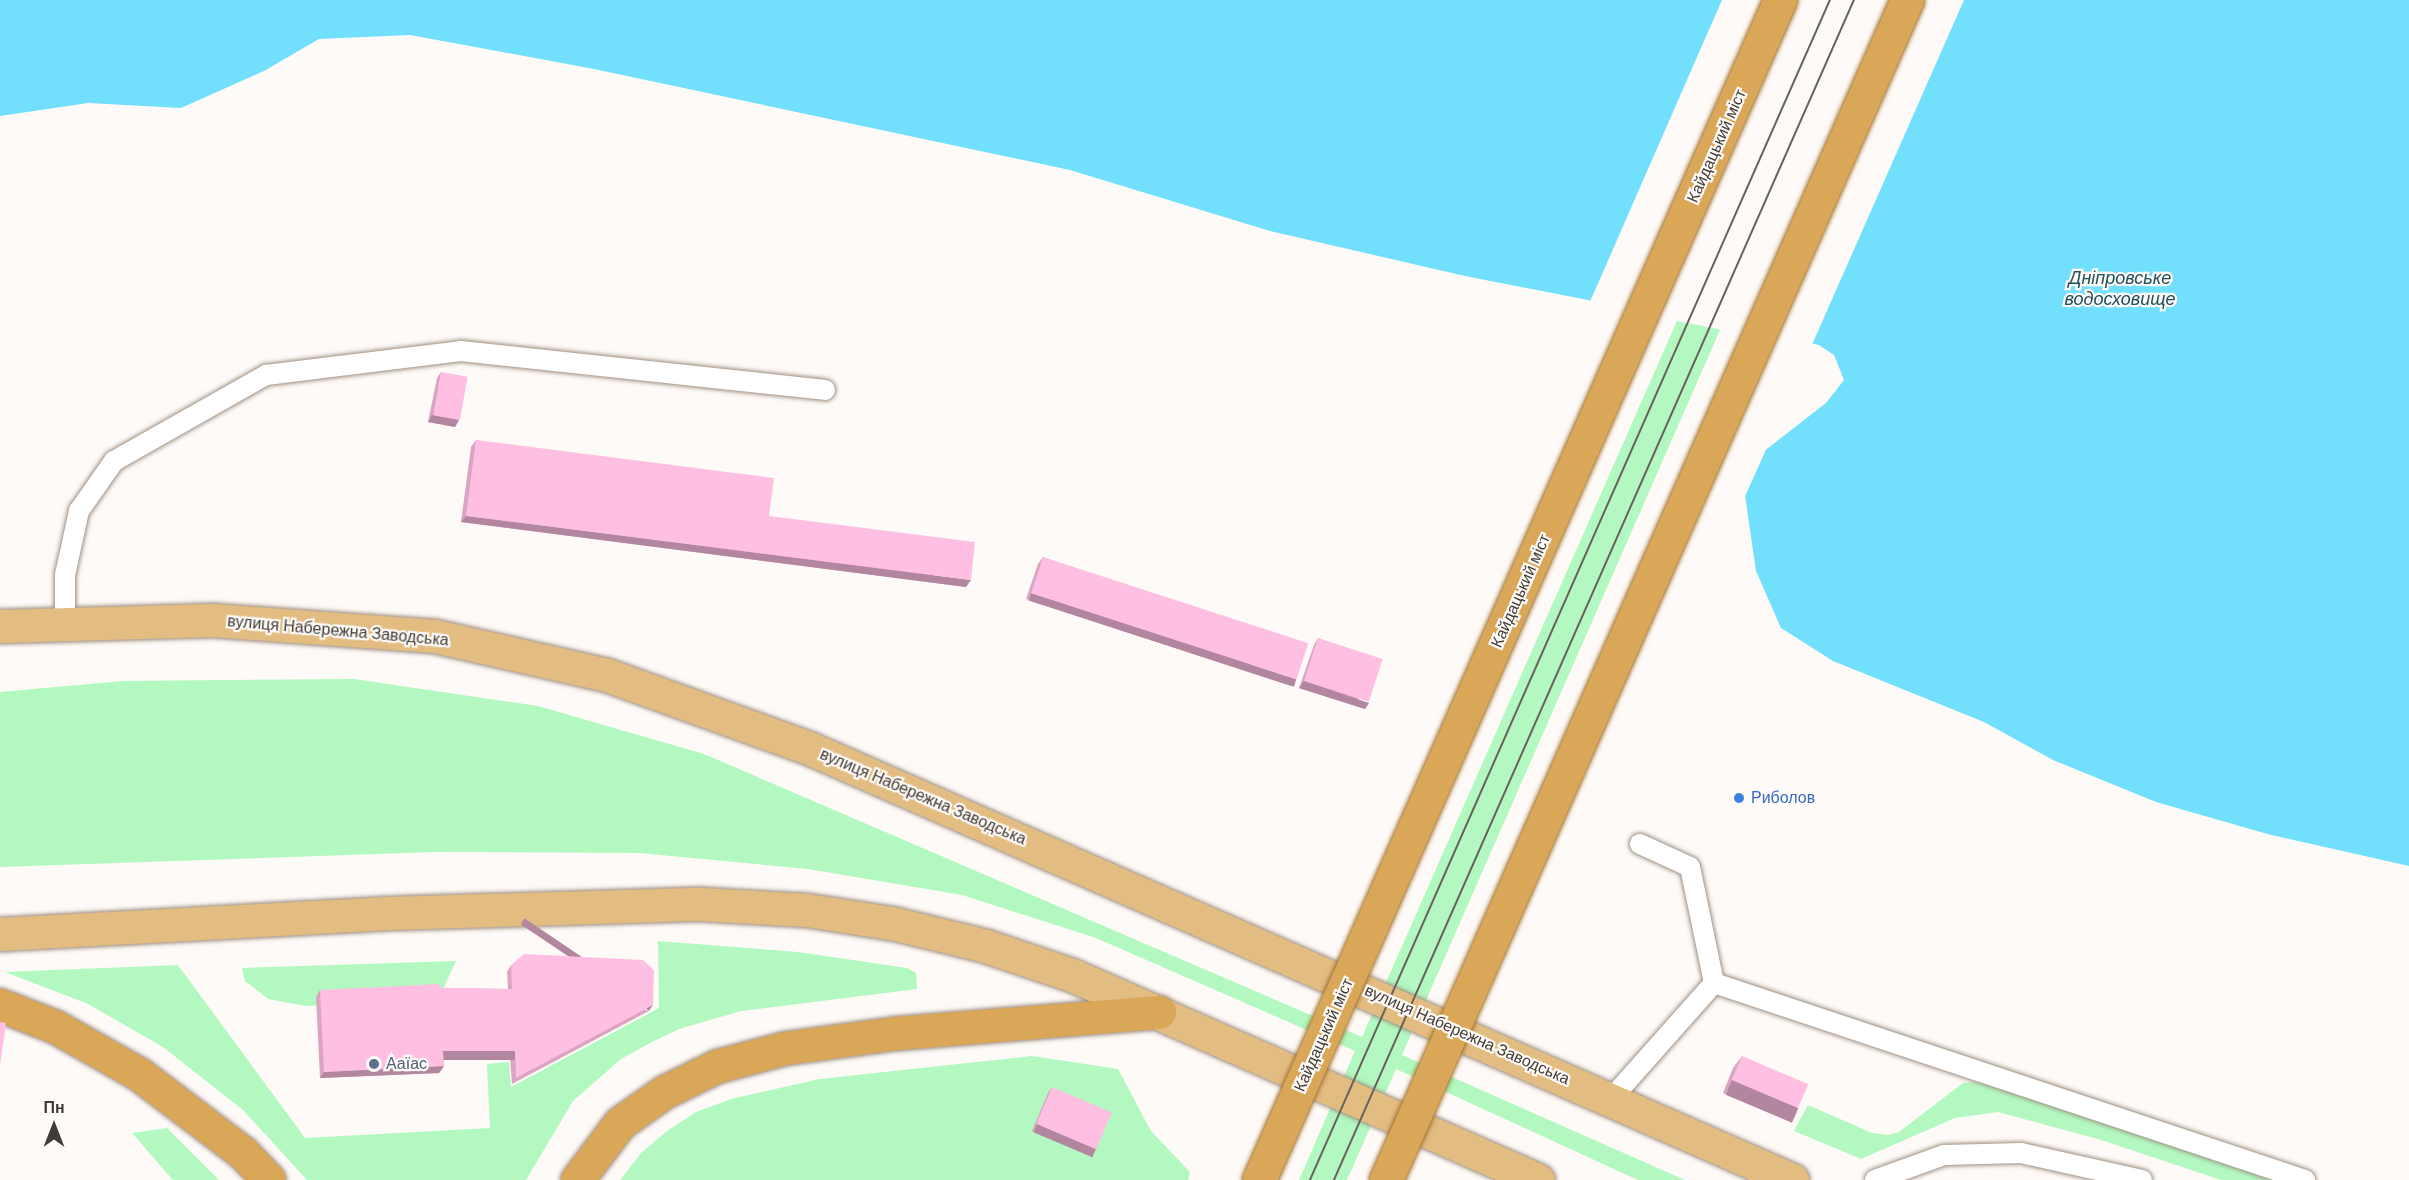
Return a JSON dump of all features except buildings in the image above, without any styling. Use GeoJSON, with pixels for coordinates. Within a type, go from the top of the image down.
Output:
{"type":"FeatureCollection","features":[{"type":"Feature","properties":{"kind":"highway","name":"Кайдацький міст"},"geometry":{"type":"LineString","coordinates":[[1259,1180],[1780,0]]}},
{"type":"Feature","properties":{"kind":"highway"},"geometry":{"type":"LineString","coordinates":[[1386,1180],[1907,0]]}},
{"type":"Feature","properties":{"kind":"highway"},"geometry":{"type":"LineString","coordinates":[[0,1005],[56,1028],[139,1074],[243,1153],[269,1180]]}},
{"type":"Feature","properties":{"kind":"highway"},"geometry":{"type":"LineString","coordinates":[[577,1180],[620,1123],[664,1092],[717,1066],[785,1048],[897,1033],[1159,1012]]}},
{"type":"Feature","properties":{"kind":"main road","name":"вулиця Набережна Заводська"},"geometry":{"type":"LineString","coordinates":[[0,626],[65,622],[212,620],[435,636],[607,675],[809,748],[1792,1180]]}},
{"type":"Feature","properties":{"kind":"main road"},"geometry":{"type":"LineString","coordinates":[[0,934],[587,906],[701,904],[807,910],[896,924],[986,946],[1072,975],[1538,1180]]}},
{"type":"Feature","properties":{"kind":"lane"},"geometry":{"type":"LineString","coordinates":[[65,622],[65,575],[79,511],[114,461],[266,375],[461,351],[825,390]]}},
{"type":"Feature","properties":{"kind":"lane"},"geometry":{"type":"LineString","coordinates":[[1640,844],[1690,867],[1714,983]]}},
{"type":"Feature","properties":{"kind":"lane"},"geometry":{"type":"LineString","coordinates":[[1611,1099],[1714,983]]}},
{"type":"Feature","properties":{"kind":"lane"},"geometry":{"type":"LineString","coordinates":[[1714,983],[2305,1180]]}},
{"type":"Feature","properties":{"kind":"lane"},"geometry":{"type":"LineString","coordinates":[[1875,1180],[1944,1155],[2021,1153],[2142,1180]]}},
{"type":"Feature","properties":{"kind":"green space"},"geometry":{"type":"Polygon","coordinates":[[[1753,148],[1749,264],[1402,1055],[1685,1180],[1638,1180],[1396,1069],[1347,1180],[1299,1180],[1355,1051],[1096,938],[962,895],[808,869],[639,853],[434,852],[0,867],[0,692],[123,681],[354,679],[538,706],[704,754],[1362,1037],[1753,148]]]}},
{"type":"Feature","properties":{"kind":"green space"},"geometry":{"type":"Polygon","coordinates":[[[658,941],[798,952],[907,968],[916,973],[917,989],[741,1011],[679,1029],[650,1043],[621,1059],[573,1101],[526,1180],[307,1180],[243,1110],[163,1047],[88,1004],[5,972],[178,965],[305,1138],[490,1128],[487,1064],[509,1062],[511,1087],[659,1008],[658,941]]]}},
{"type":"Feature","properties":{"kind":"green space"},"geometry":{"type":"Polygon","coordinates":[[[456,961],[443,989],[434,999],[306,1006],[268,999],[245,981],[242,968],[456,961]]]}},
{"type":"Feature","properties":{"kind":"green space"},"geometry":{"type":"Polygon","coordinates":[[[1032,1056],[1118,1069],[1151,1131],[1190,1172],[1188,1180],[620,1180],[642,1152],[667,1131],[696,1112],[731,1099],[820,1079],[1032,1056]]]}},
{"type":"Feature","properties":{"kind":"green space"},"geometry":{"type":"Polygon","coordinates":[[[1977,1082],[2288,1180],[2221,1180],[2098,1139],[1998,1112],[1955,1118],[1861,1159],[1794,1131],[1808,1105],[1872,1133],[1889,1135],[1899,1132],[1963,1083],[1977,1082]]]}},
{"type":"Feature","properties":{"kind":"green space"},"geometry":{"type":"Polygon","coordinates":[[[167,1128],[219,1180],[173,1180],[132,1133],[167,1128]]]}},
{"type":"Feature","properties":{"kind":"water","name":"Дніпровське водосховище"},"geometry":{"type":"Polygon","coordinates":[[[0,0],[2409,0],[2409,866],[2271,835],[2156,802],[2053,760],[1984,722],[1833,661],[1781,628],[1756,571],[1745,495],[1754,459],[1826,403],[1844,380],[1834,355],[1819,345],[1465,276],[1270,231],[1070,170],[594,69],[410,35],[319,39],[264,71],[181,108],[88,103],[0,116],[0,0]]]}},
{"type":"Feature","properties":{"kind":"pier"},"geometry":{"type":"Polygon","coordinates":[[[1722,0],[1964,0],[1811,347],[1589,304],[1722,0]]]}},
{"type":"Feature","properties":{"kind":"pier"},"geometry":{"type":"Polygon","coordinates":[[[1769,443],[1742,503],[1751,458],[1769,443]]]}},
{"type":"Feature","properties":{"kind":"tram line"},"geometry":{"type":"LineString","coordinates":[[1310,1180],[1830,0]]}},
{"type":"Feature","properties":{"kind":"tram line"},"geometry":{"type":"LineString","coordinates":[[1334,1180],[1854,0]]}},
{"type":"Feature","properties":{"kind":"place","name":"Риболов"},"geometry":{"type":"Point","coordinates":[1739,798]}},
{"type":"Feature","properties":{"kind":"place","name":"Ааїас"},"geometry":{"type":"Point","coordinates":[374,1064]}}]}
